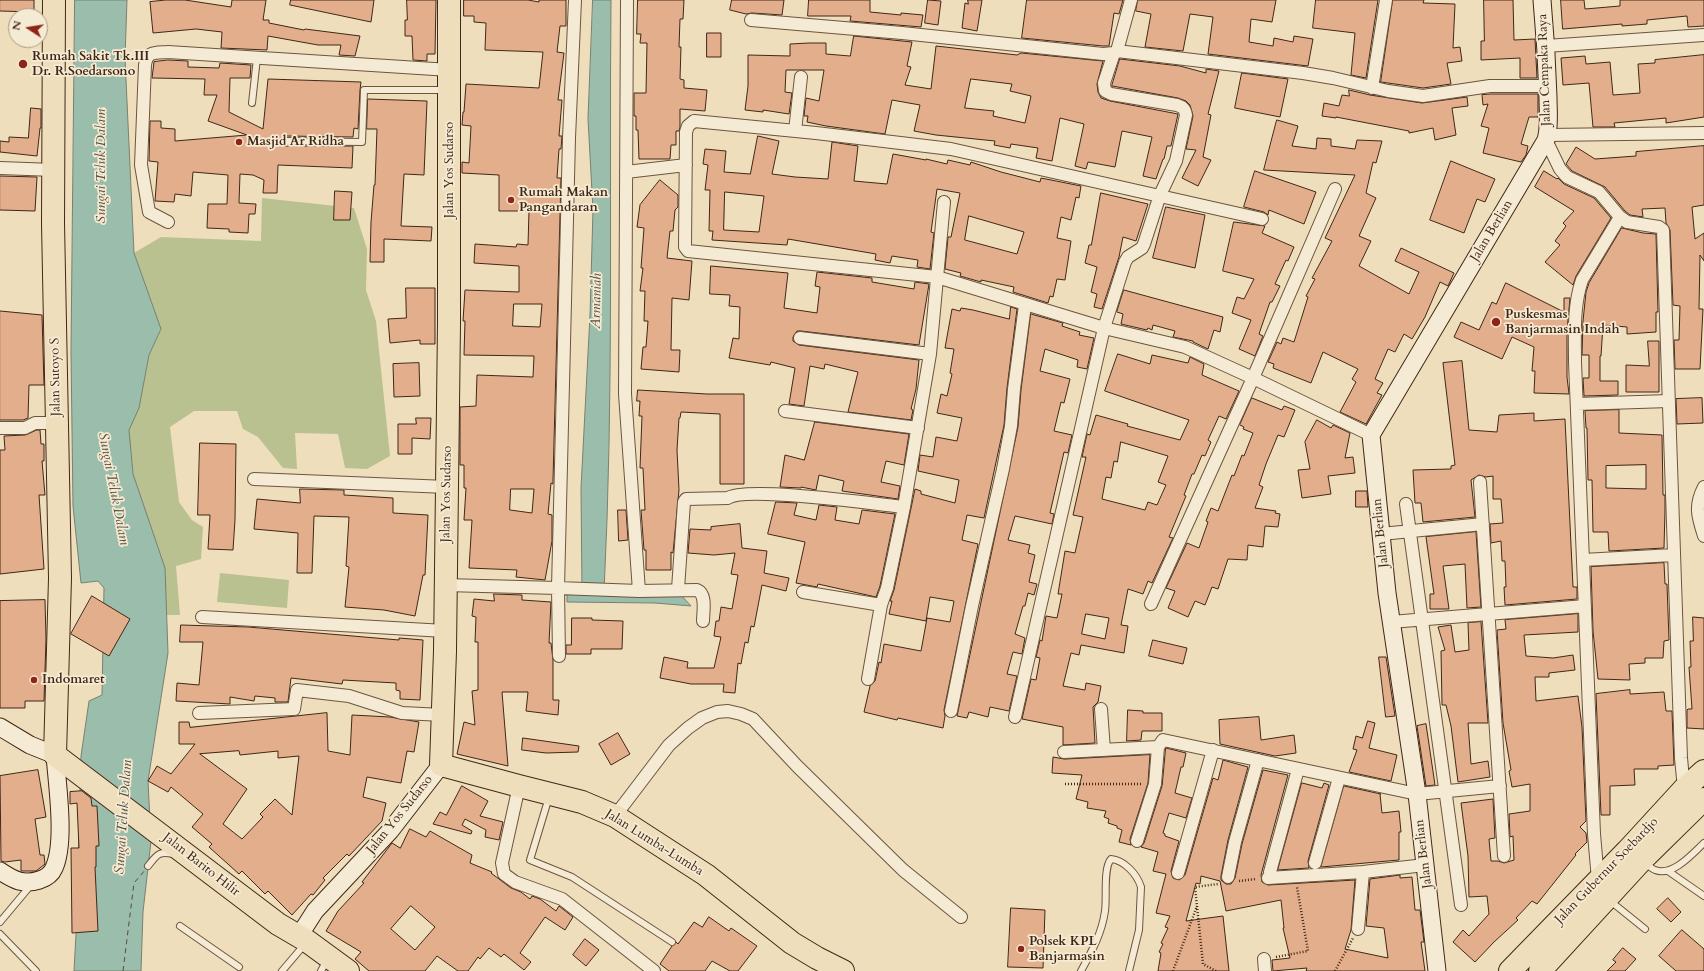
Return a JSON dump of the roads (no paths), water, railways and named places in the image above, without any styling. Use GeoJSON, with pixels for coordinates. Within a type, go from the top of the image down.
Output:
{"type":"FeatureCollection","features":[{"type":"Feature","properties":{"kind":"highway","name":"Jalan Sutoyo S"},"geometry":{"type":"LineString","coordinates":[[54,0],[54,170],[62,760]]}},
{"type":"Feature","properties":{"kind":"highway","name":"Jalan Yos Sudarso"},"geometry":{"type":"LineString","coordinates":[[441,764],[447,487],[450,80],[449,0]]}},
{"type":"Feature","properties":{"kind":"highway","name":"Jalan Barito Hilir"},"geometry":{"type":"LineString","coordinates":[[62,760],[278,924],[303,939],[335,967]]}},
{"type":"Feature","properties":{"kind":"highway","name":"Jalan Lumba-Lumba"},"geometry":{"type":"LineString","coordinates":[[441,764],[582,802],[615,816],[706,875],[792,943],[843,971]]}},
{"type":"Feature","properties":{"kind":"highway","name":"Jalan Gubernur Soebardjo"},"geometry":{"type":"LineString","coordinates":[[1540,971],[1602,889],[1628,850],[1684,789],[1704,771]]}},
{"type":"Feature","properties":{"kind":"highway","name":"Jalan Gubernur Soebardjo"},"geometry":{"type":"LineString","coordinates":[[1510,971],[1602,889],[1641,861],[1704,798]]}},
{"type":"Feature","properties":{"kind":"street"},"geometry":{"type":"LineString","coordinates":[[559,656],[558,588],[569,138],[575,0]]}},
{"type":"Feature","properties":{"kind":"street"},"geometry":{"type":"LineString","coordinates":[[627,0],[625,394],[639,591]]}},
{"type":"Feature","properties":{"kind":"street"},"geometry":{"type":"LineString","coordinates":[[1015,717],[1104,328],[1125,262],[1128,257],[1142,248],[1160,195],[1176,161],[1186,115],[1182,106],[1111,94],[1105,91],[1104,82],[1116,52],[1131,0]]}},
{"type":"Feature","properties":{"kind":"street"},"geometry":{"type":"LineString","coordinates":[[1372,88],[1386,0]]}},
{"type":"Feature","properties":{"kind":"street","name":"Jalan Cempaka Raya"},"geometry":{"type":"LineString","coordinates":[[1542,0],[1546,46],[1546,138]]}},
{"type":"Feature","properties":{"kind":"street"},"geometry":{"type":"LineString","coordinates":[[751,20],[902,32],[1103,54],[1116,52],[1303,73],[1333,78],[1372,88],[1423,96],[1490,86],[1547,86]]}},
{"type":"Feature","properties":{"kind":"street"},"geometry":{"type":"LineString","coordinates":[[1546,46],[1704,35]]}},
{"type":"Feature","properties":{"kind":"street"},"geometry":{"type":"LineString","coordinates":[[168,222],[148,212],[141,165],[146,58],[150,54],[168,52],[257,58],[450,80]]}},
{"type":"Feature","properties":{"kind":"street"},"geometry":{"type":"LineString","coordinates":[[795,131],[801,77]]}},
{"type":"Feature","properties":{"kind":"street"},"geometry":{"type":"LineString","coordinates":[[1262,219],[950,149],[694,121],[688,126],[686,132],[686,246],[688,251],[936,277],[1104,328],[1185,347],[1371,435]]}},
{"type":"Feature","properties":{"kind":"street"},"geometry":{"type":"LineString","coordinates":[[1684,789],[1681,758],[1673,555],[1663,230],[1659,226],[1627,222],[1620,217],[1598,192],[1563,174],[1546,138],[1704,133]]}},
{"type":"Feature","properties":{"kind":"street","name":"Jalan Berlian"},"geometry":{"type":"LineString","coordinates":[[1437,971],[1417,794],[1386,593],[1371,435],[1546,138]]}},
{"type":"Feature","properties":{"kind":"street"},"geometry":{"type":"LineString","coordinates":[[626,172],[686,165]]}},
{"type":"Feature","properties":{"kind":"street"},"geometry":{"type":"LineString","coordinates":[[0,168],[54,170]]}},
{"type":"Feature","properties":{"kind":"street"},"geometry":{"type":"LineString","coordinates":[[1151,604],[1253,378],[1335,189]]}},
{"type":"Feature","properties":{"kind":"street"},"geometry":{"type":"LineString","coordinates":[[868,679],[881,606],[887,588],[904,507],[930,354],[944,202]]}},
{"type":"Feature","properties":{"kind":"street"},"geometry":{"type":"LineString","coordinates":[[1602,889],[1594,834],[1576,404],[1576,305],[1582,280],[1620,217]]}},
{"type":"Feature","properties":{"kind":"street"},"geometry":{"type":"LineString","coordinates":[[951,711],[1010,433],[1025,305]]}},
{"type":"Feature","properties":{"kind":"street"},"geometry":{"type":"LineString","coordinates":[[800,338],[930,354]]}},
{"type":"Feature","properties":{"kind":"street"},"geometry":{"type":"LineString","coordinates":[[1576,404],[1669,401]]}},
{"type":"Feature","properties":{"kind":"street"},"geometry":{"type":"LineString","coordinates":[[785,411],[918,428]]}},
{"type":"Feature","properties":{"kind":"street"},"geometry":{"type":"LineString","coordinates":[[0,428],[25,428],[35,423],[57,423]]}},
{"type":"Feature","properties":{"kind":"street"},"geometry":{"type":"LineString","coordinates":[[254,478],[447,487]]}},
{"type":"Feature","properties":{"kind":"street"},"geometry":{"type":"LineString","coordinates":[[1480,482],[1504,856]]}},
{"type":"Feature","properties":{"kind":"street"},"geometry":{"type":"LineString","coordinates":[[1704,487],[1700,494],[1697,509],[1698,520],[1704,536]]}},
{"type":"Feature","properties":{"kind":"street"},"geometry":{"type":"LineString","coordinates":[[678,589],[684,502],[686,499],[728,498],[732,495],[752,493],[904,507]]}},
{"type":"Feature","properties":{"kind":"street"},"geometry":{"type":"LineString","coordinates":[[1406,504],[1461,905]]}},
{"type":"Feature","properties":{"kind":"street"},"geometry":{"type":"LineString","coordinates":[[1381,534],[1483,524]]}},
{"type":"Feature","properties":{"kind":"street"},"geometry":{"type":"LineString","coordinates":[[1583,560],[1673,555]]}},
{"type":"Feature","properties":{"kind":"street"},"geometry":{"type":"LineString","coordinates":[[445,585],[639,591],[678,589],[694,590],[702,593],[703,596],[703,621]]}},
{"type":"Feature","properties":{"kind":"street"},"geometry":{"type":"LineString","coordinates":[[803,592],[881,606]]}},
{"type":"Feature","properties":{"kind":"street"},"geometry":{"type":"LineString","coordinates":[[1391,622],[1585,606]]}},
{"type":"Feature","properties":{"kind":"street"},"geometry":{"type":"LineString","coordinates":[[202,617],[445,631]]}},
{"type":"Feature","properties":{"kind":"street"},"geometry":{"type":"LineString","coordinates":[[199,713],[294,709],[297,690],[349,696],[402,714],[443,715]]}},
{"type":"Feature","properties":{"kind":"street"},"geometry":{"type":"LineString","coordinates":[[1101,709],[1104,750]]}},
{"type":"Feature","properties":{"kind":"street"},"geometry":{"type":"LineString","coordinates":[[615,816],[669,745],[688,728],[702,718],[717,712],[728,711],[741,714],[753,719],[797,766],[903,870],[961,917]]}},
{"type":"Feature","properties":{"kind":"street"},"geometry":{"type":"LineString","coordinates":[[0,727],[30,745],[62,760],[58,852],[54,869],[46,878],[34,882],[20,881],[0,871]]}},
{"type":"Feature","properties":{"kind":"street"},"geometry":{"type":"LineString","coordinates":[[1137,841],[1155,784],[1158,747],[1163,740],[1417,794],[1500,786]]}},
{"type":"Feature","properties":{"kind":"street"},"geometry":{"type":"LineString","coordinates":[[1064,752],[1158,747]]}},
{"type":"Feature","properties":{"kind":"street"},"geometry":{"type":"LineString","coordinates":[[1178,873],[1213,750]]}},
{"type":"Feature","properties":{"kind":"street"},"geometry":{"type":"LineString","coordinates":[[1228,877],[1235,842],[1258,760]]}},
{"type":"Feature","properties":{"kind":"street","name":"Jalan Yos Sudarso"},"geometry":{"type":"LineString","coordinates":[[303,939],[315,910],[390,831],[441,764]]}},
{"type":"Feature","properties":{"kind":"street"},"geometry":{"type":"LineString","coordinates":[[1298,769],[1269,875],[1362,872],[1424,865]]}},
{"type":"Feature","properties":{"kind":"street"},"geometry":{"type":"LineString","coordinates":[[1315,863],[1339,778]]}},
{"type":"Feature","properties":{"kind":"street"},"geometry":{"type":"LineString","coordinates":[[519,786],[502,863],[504,874],[514,882],[562,899],[654,971]]}},
{"type":"Feature","properties":{"kind":"street"},"geometry":{"type":"LineString","coordinates":[[1358,929],[1362,872]]}},
{"type":"Feature","properties":{"kind":"lane"},"geometry":{"type":"LineString","coordinates":[[252,103],[257,58]]}},
{"type":"Feature","properties":{"kind":"lane"},"geometry":{"type":"LineString","coordinates":[[285,141],[362,142],[364,90],[450,80]]}},
{"type":"Feature","properties":{"kind":"lane"},"geometry":{"type":"LineString","coordinates":[[551,794],[530,860],[572,877],[672,942]]}},
{"type":"Feature","properties":{"kind":"lane"},"geometry":{"type":"LineString","coordinates":[[1641,861],[1656,871],[1668,871],[1689,857],[1704,842]]}},
{"type":"Feature","properties":{"kind":"lane"},"geometry":{"type":"LineString","coordinates":[[148,866],[158,854],[163,852],[188,855]]}},
{"type":"Feature","properties":{"kind":"lane"},"geometry":{"type":"LineString","coordinates":[[1081,971],[1101,933],[1106,910],[1107,869],[1111,859],[1120,860],[1139,881],[1141,887],[1139,930],[1129,971]]}},
{"type":"Feature","properties":{"kind":"lane"},"geometry":{"type":"LineString","coordinates":[[1668,871],[1704,896]]}},
{"type":"Feature","properties":{"kind":"lane"},"geometry":{"type":"LineString","coordinates":[[0,922],[34,882]]}},
{"type":"Feature","properties":{"kind":"lane"},"geometry":{"type":"LineString","coordinates":[[1602,889],[1645,929]]}},
{"type":"Feature","properties":{"kind":"lane"},"geometry":{"type":"LineString","coordinates":[[180,926],[239,967]]}},
{"type":"Feature","properties":{"kind":"lane"},"geometry":{"type":"LineString","coordinates":[[0,934],[36,971]]}},
{"type":"Feature","properties":{"kind":"lane"},"geometry":{"type":"LineString","coordinates":[[282,971],[303,939]]}},
{"type":"Feature","properties":{"kind":"water","name":"Sungai Teluk Dalam"},"geometry":{"type":"Polygon","coordinates":[[[75,0],[127,0],[125,58],[134,253],[161,329],[149,355],[139,408],[129,430],[133,474],[165,568],[168,653],[148,781],[151,841],[143,912],[141,971],[74,971],[81,756],[89,701],[102,695],[104,588],[98,581],[81,583],[73,506],[71,352],[75,0]]]}},
{"type":"Feature","properties":{"kind":"water","name":"Armaniah"},"geometry":{"type":"Polygon","coordinates":[[[593,0],[611,0],[610,370],[604,592],[681,595],[691,606],[655,603],[567,602],[567,592],[582,592],[581,488],[590,315],[593,210],[588,119],[593,0]]]}},
{"type":"Feature","properties":{"kind":"place","name":"Rumah Sakit Tk.III Dr. R.Soedarsono"},"geometry":{"type":"Point","coordinates":[23,64]}},
{"type":"Feature","properties":{"kind":"place","name":"Masjid Ar Ridha"},"geometry":{"type":"Point","coordinates":[239,142]}},
{"type":"Feature","properties":{"kind":"place","name":"Rumah Makan Pangandaran"},"geometry":{"type":"Point","coordinates":[511,200]}},
{"type":"Feature","properties":{"kind":"place","name":"Puskesmas Banjarmasin Indah"},"geometry":{"type":"Point","coordinates":[1496,322]}},
{"type":"Feature","properties":{"kind":"place","name":"Indomaret"},"geometry":{"type":"Point","coordinates":[34,680]}},
{"type":"Feature","properties":{"kind":"place","name":"Polsek KPL Banjarmasin"},"geometry":{"type":"Point","coordinates":[1021,949]}}]}
